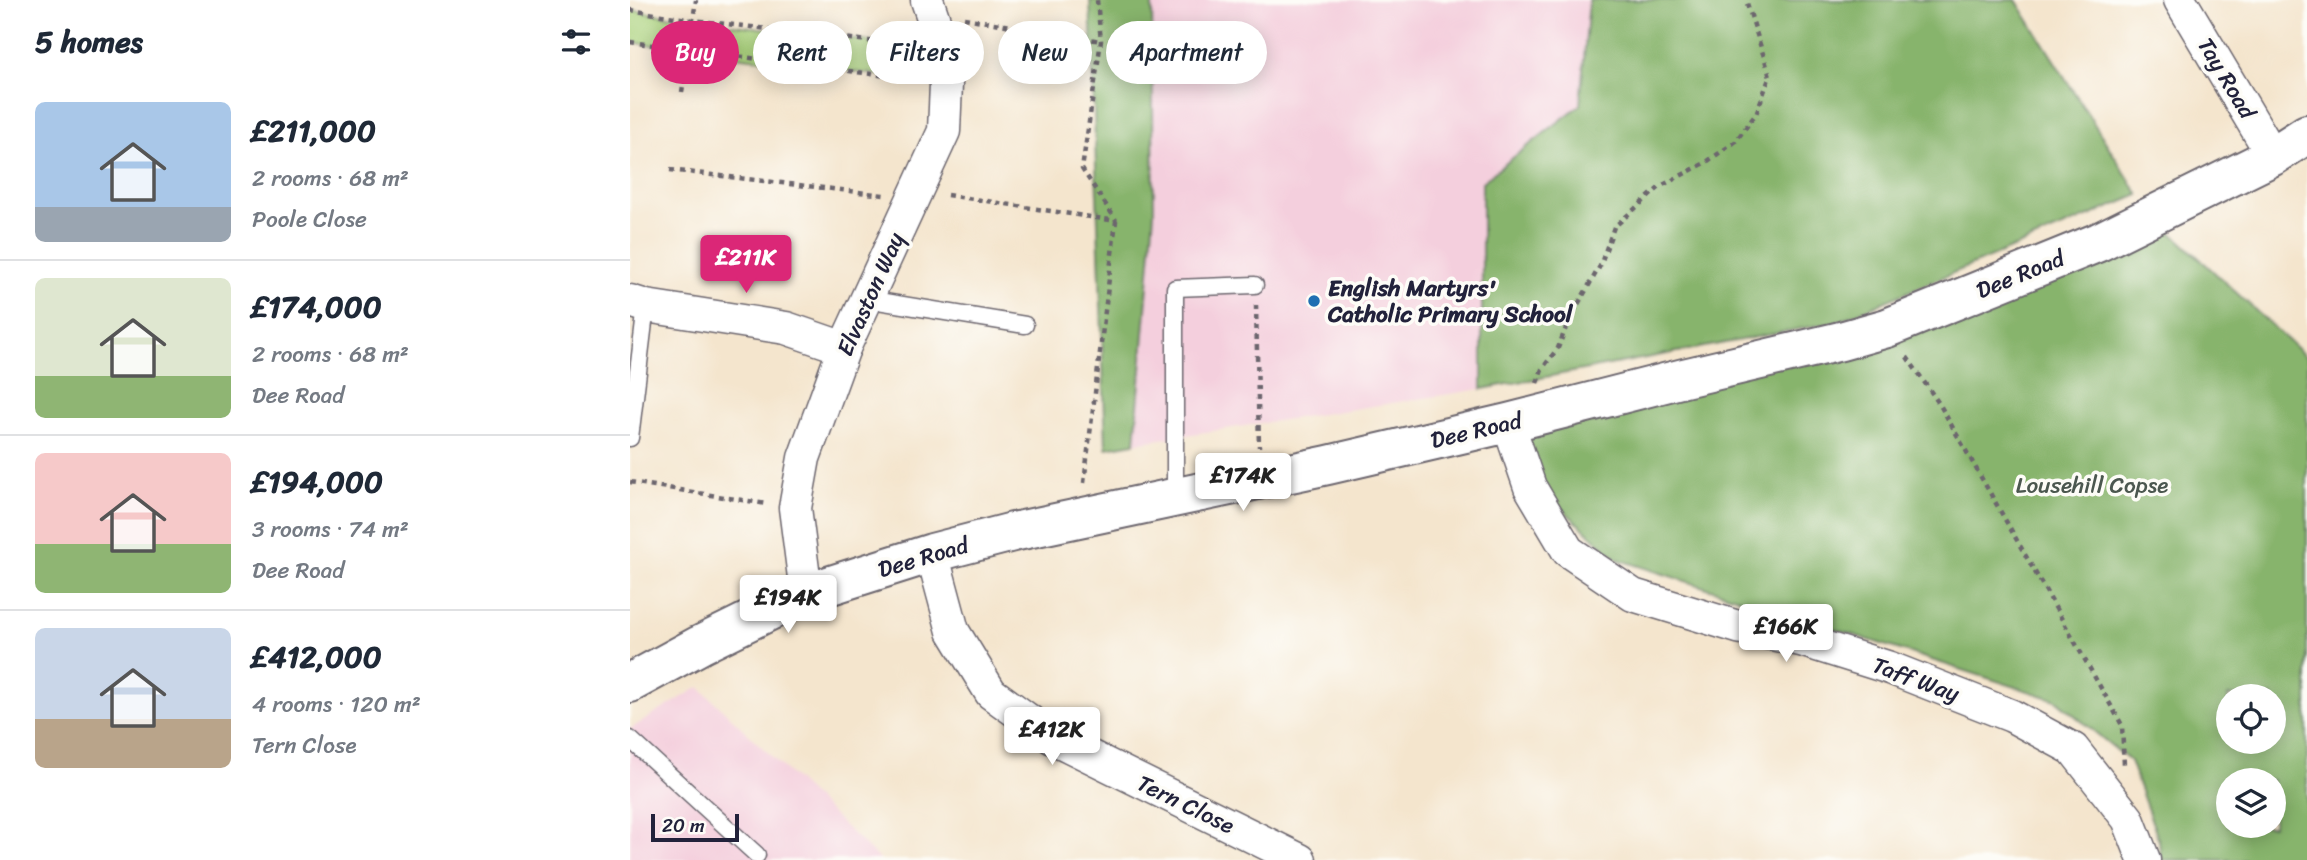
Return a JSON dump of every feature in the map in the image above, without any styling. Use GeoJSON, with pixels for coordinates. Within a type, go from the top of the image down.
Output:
{"type":"FeatureCollection","features":[{"type":"Feature","properties":{"kind":"street","name":"Tay Road"},"geometry":{"type":"LineString","coordinates":[[2180,0],[2273,156]]}},
{"type":"Feature","properties":{"kind":"street","name":"Elvaston Way"},"geometry":{"type":"LineString","coordinates":[[806,593],[795,508],[804,458],[844,348],[944,131],[946,84]]}},
{"type":"Feature","properties":{"kind":"street","name":"Dee Road"},"geometry":{"type":"LineString","coordinates":[[630,683],[806,593],[932,553],[1013,532],[1508,423],[1887,328],[2099,242],[2273,156],[2307,134]]}},
{"type":"Feature","properties":{"kind":"street"},"geometry":{"type":"LineString","coordinates":[[638,303],[786,328],[844,348]]}},
{"type":"Feature","properties":{"kind":"street","name":"Taff Way"},"geometry":{"type":"LineString","coordinates":[[1508,423],[1530,487],[1568,551],[1633,595],[1738,626],[1801,640],[1890,668],[2012,716],[2073,749],[2128,819],[2144,860]]}},
{"type":"Feature","properties":{"kind":"street","name":"Tern Close"},"geometry":{"type":"LineString","coordinates":[[932,553],[953,631],[991,693],[1053,738],[1300,860]]}},
{"type":"Feature","properties":{"kind":"lane"},"geometry":{"type":"LineString","coordinates":[[1175,498],[1175,288],[1255,285]]}},
{"type":"Feature","properties":{"kind":"lane"},"geometry":{"type":"LineString","coordinates":[[866,299],[1025,325]]}},
{"type":"Feature","properties":{"kind":"lane"},"geometry":{"type":"LineString","coordinates":[[630,438],[638,303]]}},
{"type":"Feature","properties":{"kind":"lane"},"geometry":{"type":"LineString","coordinates":[[630,739],[757,855]]}},
{"type":"Feature","properties":{"kind":"path"},"geometry":{"type":"LineString","coordinates":[[693,20],[696,0]]}},
{"type":"Feature","properties":{"kind":"path"},"geometry":{"type":"LineString","coordinates":[[1080,519],[1116,221],[1082,169],[1101,41],[1097,0]]}},
{"type":"Feature","properties":{"kind":"path"},"geometry":{"type":"LineString","coordinates":[[1508,423],[1527,407],[1542,369],[1558,348],[1569,320],[1600,266],[1614,227],[1661,186],[1705,163],[1735,142],[1756,114],[1770,76],[1746,0]]}},
{"type":"Feature","properties":{"kind":"path"},"geometry":{"type":"LineString","coordinates":[[930,6],[1101,41]]}},
{"type":"Feature","properties":{"kind":"path"},"geometry":{"type":"LineString","coordinates":[[630,10],[866,41]]}},
{"type":"Feature","properties":{"kind":"path"},"geometry":{"type":"LineString","coordinates":[[630,42],[651,45]]}},
{"type":"Feature","properties":{"kind":"path"},"geometry":{"type":"LineString","coordinates":[[739,57],[866,73]]}},
{"type":"Feature","properties":{"kind":"path"},"geometry":{"type":"LineString","coordinates":[[682,92],[683,84]]}},
{"type":"Feature","properties":{"kind":"path"},"geometry":{"type":"LineString","coordinates":[[670,170],[915,194],[1116,221]]}},
{"type":"Feature","properties":{"kind":"path"},"geometry":{"type":"LineString","coordinates":[[1255,285],[1259,479]]}},
{"type":"Feature","properties":{"kind":"path"},"geometry":{"type":"LineString","coordinates":[[1887,328],[1940,405],[2122,724],[2128,819]]}},
{"type":"Feature","properties":{"kind":"path"},"geometry":{"type":"LineString","coordinates":[[630,482],[795,508]]}},
{"type":"Feature","properties":{"kind":"shaded area","name":"English Martyrs' Catholic Primary School"},"geometry":{"type":"Polygon","coordinates":[[[1152,0],[1589,0],[1580,105],[1482,182],[1482,389],[1135,443],[1154,213],[1153,84],[1267,84],[1267,21],[1152,21],[1152,0]]]}},
{"type":"Feature","properties":{"kind":"shaded area"},"geometry":{"type":"Polygon","coordinates":[[[699,687],[880,860],[630,860],[630,729],[699,687]]]}},
{"type":"Feature","properties":{"kind":"green space"},"geometry":{"type":"Polygon","coordinates":[[[1090,0],[1152,0],[1152,21],[1106,21],[1106,84],[1153,84],[1154,213],[1135,443],[1106,448],[1092,21],[1090,0]]]}},
{"type":"Feature","properties":{"kind":"green space"},"geometry":{"type":"Polygon","coordinates":[[[1589,0],[2016,0],[2139,195],[1836,322],[1482,389],[1482,182],[1580,105],[1589,0]]]}},
{"type":"Feature","properties":{"kind":"green space"},"geometry":{"type":"Polygon","coordinates":[[[630,10],[701,21],[651,21],[651,45],[630,42],[630,10]]]}},
{"type":"Feature","properties":{"kind":"green space"},"geometry":{"type":"Polygon","coordinates":[[[739,25],[753,27],[753,58],[739,56],[739,25]]]}},
{"type":"Feature","properties":{"kind":"green space"},"geometry":{"type":"Polygon","coordinates":[[[852,39],[866,41],[866,73],[852,72],[852,39]]]}},
{"type":"Feature","properties":{"kind":"green space","name":"Lousehill Copse"},"geometry":{"type":"Polygon","coordinates":[[[2159,221],[2307,358],[2307,860],[2161,860],[2159,841],[2130,761],[2056,700],[1617,559],[1550,498],[1516,431],[2159,221]]]}},
{"type":"Feature","properties":{"kind":"place","name":"English Martyrs' Catholic Primary School"},"geometry":{"type":"Point","coordinates":[1314,301]}}]}
